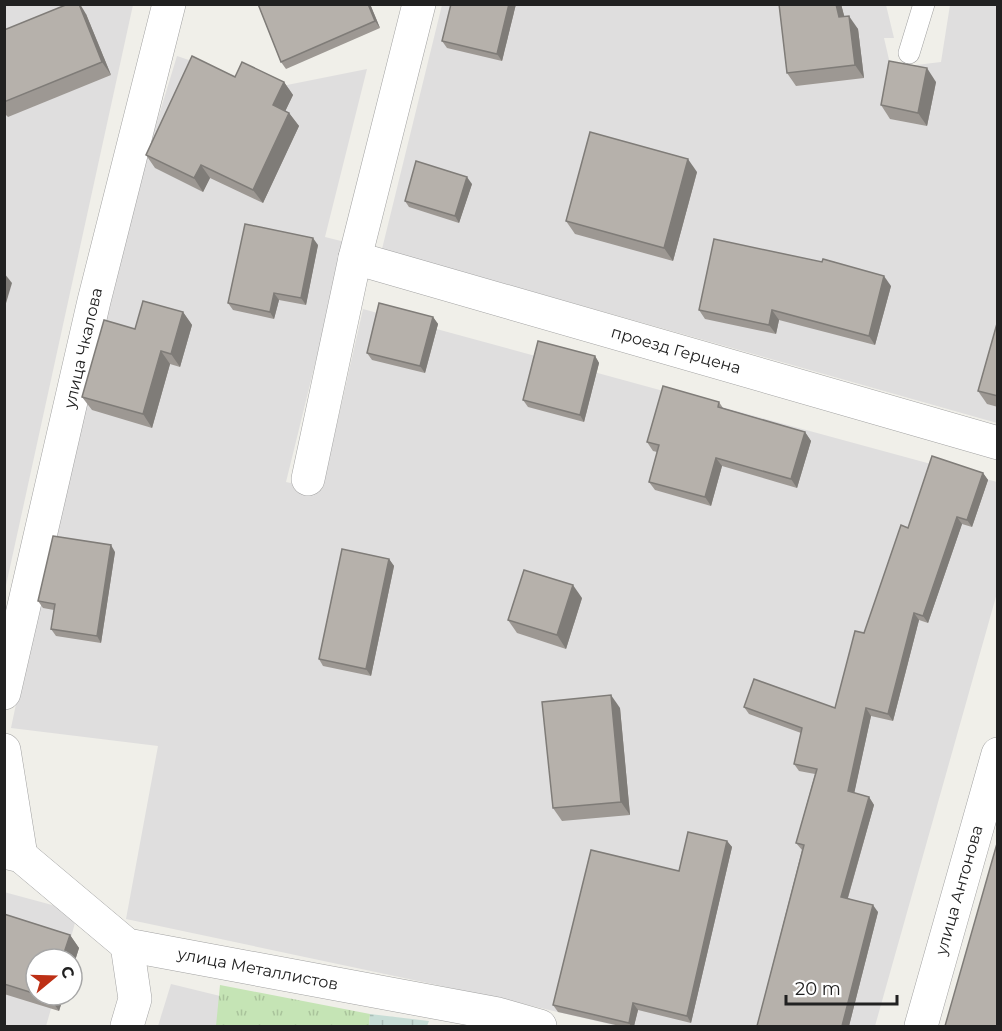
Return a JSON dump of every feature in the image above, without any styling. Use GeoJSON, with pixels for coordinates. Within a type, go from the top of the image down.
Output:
{"type":"FeatureCollection","features":[{"type":"Feature","properties":{"kind":"street","name":"улица Чкалова"},"geometry":{"type":"LineString","coordinates":[[4,693],[94,301],[169,4]]}},
{"type":"Feature","properties":{"kind":"street"},"geometry":{"type":"LineString","coordinates":[[308,479],[355,258],[419,4]]}},
{"type":"Feature","properties":{"kind":"street","name":"проезд Герцена"},"geometry":{"type":"LineString","coordinates":[[355,258],[998,442]]}},
{"type":"Feature","properties":{"kind":"street"},"geometry":{"type":"LineString","coordinates":[[4,750],[13,854]]}},
{"type":"Feature","properties":{"kind":"street","name":"улица Антонова"},"geometry":{"type":"LineString","coordinates":[[921,1026],[998,754]]}},
{"type":"Feature","properties":{"kind":"street","name":"улица Металлистов"},"geometry":{"type":"LineString","coordinates":[[13,854],[127,945],[498,1014],[540,1026]]}},
{"type":"Feature","properties":{"kind":"street"},"geometry":{"type":"LineString","coordinates":[[127,945],[135,999],[127,1026]]}},
{"type":"Feature","properties":{"kind":"lane"},"geometry":{"type":"LineString","coordinates":[[909,53],[924,4]]}},
{"type":"Feature","properties":{"kind":"shaded area"},"geometry":{"type":"Polygon","coordinates":[[[5,5],[133,5],[5,590],[5,5]]]}},
{"type":"Feature","properties":{"kind":"shaded area"},"geometry":{"type":"Polygon","coordinates":[[[442,5],[886,5],[894,38],[884,38],[891,68],[941,62],[950,5],[997,5],[997,423],[382,249],[442,5]]]}},
{"type":"Feature","properties":{"kind":"shaded area"},"geometry":{"type":"Polygon","coordinates":[[[177,56],[272,88],[367,69],[325,237],[345,242],[286,482],[322,490],[363,309],[997,482],[997,593],[875,1026],[617,1026],[503,999],[126,919],[158,746],[11,728],[70,447],[108,282],[177,56]]]}},
{"type":"Feature","properties":{"kind":"shaded area"},"geometry":{"type":"Polygon","coordinates":[[[4,892],[78,912],[68,947],[24,947],[24,1007],[52,1007],[46,1026],[5,1026],[4,892]]]}},
{"type":"Feature","properties":{"kind":"shaded area"},"geometry":{"type":"Polygon","coordinates":[[[171,984],[310,1018],[309,1026],[158,1026],[171,984]]]}},
{"type":"Feature","properties":{"kind":"green space"},"geometry":{"type":"Polygon","coordinates":[[[220,985],[370,1014],[369,1026],[216,1026],[220,985]]]}},
{"type":"Feature","properties":{"kind":"green space"},"geometry":{"type":"Polygon","coordinates":[[[370,1014],[429,1021],[427,1026],[369,1026],[370,1014]]]}},
{"type":"Feature","properties":{"kind":"building"},"geometry":{"type":"Polygon","coordinates":[[[68,4],[79,4],[102,62],[4,102],[4,30],[68,4]]]}},
{"type":"Feature","properties":{"kind":"building"},"geometry":{"type":"Polygon","coordinates":[[[258,4],[368,4],[375,21],[281,62],[258,4]]]}},
{"type":"Feature","properties":{"kind":"building"},"geometry":{"type":"Polygon","coordinates":[[[451,4],[509,4],[497,54],[442,41],[451,4]]]}},
{"type":"Feature","properties":{"kind":"building"},"geometry":{"type":"Polygon","coordinates":[[[779,4],[836,4],[839,17],[849,16],[855,65],[787,73],[779,4]]]}},
{"type":"Feature","properties":{"kind":"building"},"geometry":{"type":"Polygon","coordinates":[[[192,56],[235,77],[242,62],[284,82],[273,105],[289,113],[253,190],[201,165],[194,178],[146,155],[192,56]]]}},
{"type":"Feature","properties":{"kind":"building"},"geometry":{"type":"Polygon","coordinates":[[[889,61],[927,68],[918,113],[881,105],[889,61]]]}},
{"type":"Feature","properties":{"kind":"building"},"geometry":{"type":"Polygon","coordinates":[[[590,132],[688,159],[664,248],[566,221],[590,132]]]}},
{"type":"Feature","properties":{"kind":"building"},"geometry":{"type":"Polygon","coordinates":[[[416,161],[467,177],[455,216],[405,201],[416,161]]]}},
{"type":"Feature","properties":{"kind":"building"},"geometry":{"type":"Polygon","coordinates":[[[245,224],[313,238],[301,298],[274,293],[270,312],[228,303],[245,224]]]}},
{"type":"Feature","properties":{"kind":"building"},"geometry":{"type":"Polygon","coordinates":[[[714,239],[822,262],[823,259],[884,276],[869,336],[772,310],[769,325],[699,310],[714,239]]]}},
{"type":"Feature","properties":{"kind":"building"},"geometry":{"type":"Polygon","coordinates":[[[143,301],[183,312],[171,354],[161,351],[143,414],[82,397],[104,320],[135,329],[143,301]]]}},
{"type":"Feature","properties":{"kind":"building"},"geometry":{"type":"Polygon","coordinates":[[[379,303],[433,317],[420,366],[367,353],[379,303]]]}},
{"type":"Feature","properties":{"kind":"building"},"geometry":{"type":"Polygon","coordinates":[[[998,320],[998,396],[978,391],[998,320]]]}},
{"type":"Feature","properties":{"kind":"building"},"geometry":{"type":"Polygon","coordinates":[[[538,341],[595,356],[580,415],[523,400],[538,341]]]}},
{"type":"Feature","properties":{"kind":"building"},"geometry":{"type":"Polygon","coordinates":[[[663,386],[719,402],[718,407],[805,432],[791,479],[716,458],[705,497],[649,482],[659,445],[647,442],[663,386]]]}},
{"type":"Feature","properties":{"kind":"building"},"geometry":{"type":"Polygon","coordinates":[[[932,456],[983,473],[967,520],[957,517],[923,616],[914,613],[888,714],[866,708],[848,791],[869,797],[841,897],[873,905],[842,1026],[757,1026],[804,845],[796,843],[817,769],[794,764],[802,728],[744,707],[754,679],[835,708],[855,631],[864,633],[901,525],[908,528],[932,456]]]}},
{"type":"Feature","properties":{"kind":"building"},"geometry":{"type":"Polygon","coordinates":[[[53,536],[111,545],[97,636],[51,629],[55,604],[38,601],[53,536]]]}},
{"type":"Feature","properties":{"kind":"building"},"geometry":{"type":"Polygon","coordinates":[[[342,549],[389,559],[366,669],[319,659],[342,549]]]}},
{"type":"Feature","properties":{"kind":"building"},"geometry":{"type":"Polygon","coordinates":[[[524,570],[573,585],[557,635],[508,620],[524,570]]]}},
{"type":"Feature","properties":{"kind":"building"},"geometry":{"type":"Polygon","coordinates":[[[611,695],[621,802],[553,808],[542,702],[611,695]]]}},
{"type":"Feature","properties":{"kind":"building"},"geometry":{"type":"Polygon","coordinates":[[[688,832],[727,841],[687,1016],[633,1003],[629,1023],[553,1005],[591,850],[679,871],[688,832]]]}},
{"type":"Feature","properties":{"kind":"building"},"geometry":{"type":"Polygon","coordinates":[[[998,840],[998,1026],[945,1026],[998,840]]]}},
{"type":"Feature","properties":{"kind":"building"},"geometry":{"type":"Polygon","coordinates":[[[4,914],[70,935],[66,947],[24,947],[24,990],[4,984],[4,914]]]}}]}
